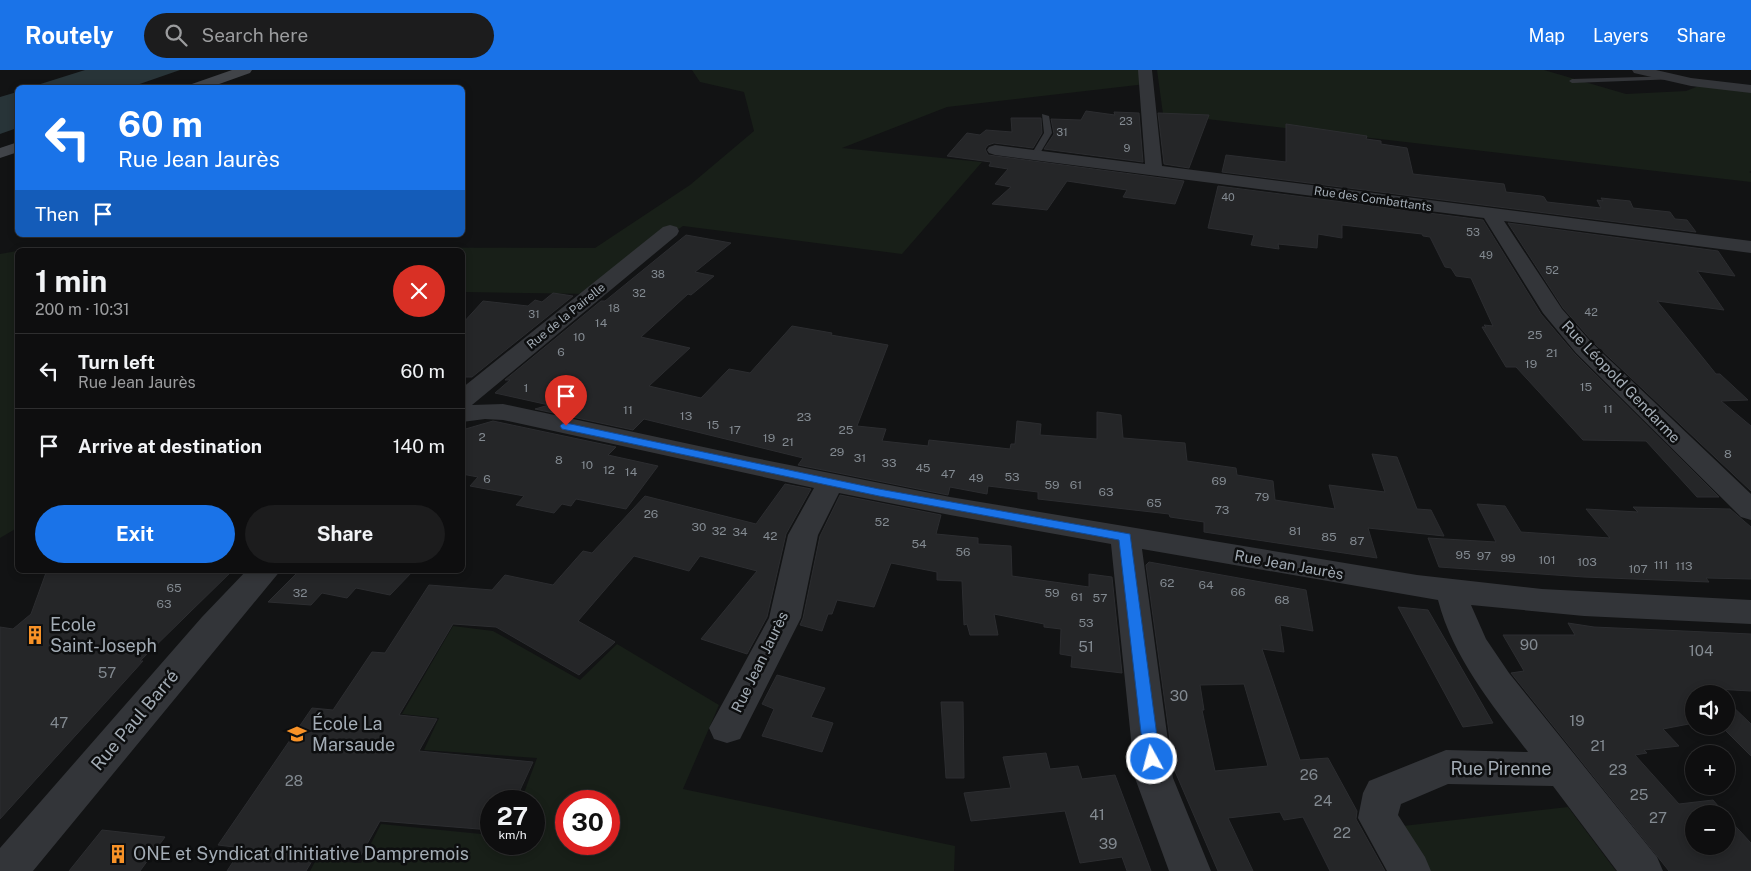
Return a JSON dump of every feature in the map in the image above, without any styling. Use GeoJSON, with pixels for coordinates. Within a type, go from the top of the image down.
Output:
{"type":"FeatureCollection","features":[{"type":"Feature","properties":{"kind":"main road"},"geometry":{"type":"LineString","coordinates":[[202,85],[245,70]]}},
{"type":"Feature","properties":{"kind":"main road"},"geometry":{"type":"LineString","coordinates":[[0,153],[15,148]]}},
{"type":"Feature","properties":{"kind":"street"},"geometry":{"type":"LineString","coordinates":[[1145,70],[1154,170]]}},
{"type":"Feature","properties":{"kind":"street"},"geometry":{"type":"LineString","coordinates":[[1639,70],[1675,78],[1751,89]]}},
{"type":"Feature","properties":{"kind":"street","name":"Rue des Combattants"},"geometry":{"type":"LineString","coordinates":[[995,150],[1751,247]]}},
{"type":"Feature","properties":{"kind":"street","name":"Rue Léopold Gendarme"},"geometry":{"type":"LineString","coordinates":[[1491,215],[1554,313],[1584,348],[1751,510]]}},
{"type":"Feature","properties":{"kind":"street","name":"Rue de la Pairelle"},"geometry":{"type":"LineString","coordinates":[[465,399],[670,231]]}},
{"type":"Feature","properties":{"kind":"street","name":"Rue Jean Jaurès"},"geometry":{"type":"LineString","coordinates":[[465,414],[485,411],[503,412],[969,510],[1450,592],[1585,605],[1751,612]]}},
{"type":"Feature","properties":{"kind":"street","name":"Rue Jean Jaurès"},"geometry":{"type":"LineString","coordinates":[[727,728],[785,618],[803,535],[830,482]]}},
{"type":"Feature","properties":{"kind":"street"},"geometry":{"type":"LineString","coordinates":[[1125,537],[1154,778],[1190,871]]}},
{"type":"Feature","properties":{"kind":"street","name":"Rue Paul Barré"},"geometry":{"type":"LineString","coordinates":[[7,871],[219,619],[261,573]]}},
{"type":"Feature","properties":{"kind":"street","name":"Rue Pirenne"},"geometry":{"type":"LineString","coordinates":[[1450,592],[1454,608],[1474,648],[1492,676],[1562,770],[1642,871]]}},
{"type":"Feature","properties":{"kind":"street","name":"Rue Pirenne"},"geometry":{"type":"LineString","coordinates":[[1410,871],[1378,818],[1383,793],[1446,768],[1562,770]]}},
{"type":"Feature","properties":{"kind":"lane"},"geometry":{"type":"LineString","coordinates":[[1572,81],[1675,78]]}},
{"type":"Feature","properties":{"kind":"lane"},"geometry":{"type":"LineString","coordinates":[[1035,155],[1048,133],[1046,116]]}},
{"type":"Feature","properties":{"kind":"shaded area"},"geometry":{"type":"Polygon","coordinates":[[[85,70],[180,70],[137,85],[37,85],[85,70]]]}},
{"type":"Feature","properties":{"kind":"shaded area"},"geometry":{"type":"Polygon","coordinates":[[[692,70],[1145,70],[1146,84],[947,107],[842,148],[982,162],[902,254],[683,226],[643,253],[593,294],[465,292],[465,248],[33,248],[38,247],[595,248],[690,185],[754,131],[744,92],[700,82],[692,70]]]}},
{"type":"Feature","properties":{"kind":"shaded area"},"geometry":{"type":"Polygon","coordinates":[[[1157,70],[1544,70],[1626,94],[1686,91],[1701,85],[1751,90],[1751,171],[1749,172],[1751,173],[1751,182],[1163,114],[1157,70]]]}},
{"type":"Feature","properties":{"kind":"shaded area"},"geometry":{"type":"Polygon","coordinates":[[[15,93],[15,129],[0,134],[0,97],[15,93]]]}},
{"type":"Feature","properties":{"kind":"shaded area"},"geometry":{"type":"Polygon","coordinates":[[[15,251],[15,529],[0,538],[0,254],[15,251]]]}},
{"type":"Feature","properties":{"kind":"shaded area"},"geometry":{"type":"Polygon","coordinates":[[[453,626],[493,631],[580,680],[617,644],[719,705],[683,789],[955,846],[954,871],[310,871],[316,860],[361,863],[381,824],[480,834],[480,855],[545,855],[545,790],[525,790],[537,758],[424,750],[439,718],[402,714],[453,626]]]}},
{"type":"Feature","properties":{"kind":"shaded area"},"geometry":{"type":"Polygon","coordinates":[[[1568,807],[1616,871],[1431,871],[1403,826],[1568,807]]]}},
{"type":"Feature","properties":{"kind":"building"},"geometry":{"type":"Polygon","coordinates":[[[1086,111],[1115,115],[1114,112],[1139,113],[1143,162],[1044,149],[1054,134],[1051,119],[1081,120],[1086,111]]]}},
{"type":"Feature","properties":{"kind":"building"},"geometry":{"type":"Polygon","coordinates":[[[1158,113],[1209,115],[1189,168],[1164,164],[1158,113]]]}},
{"type":"Feature","properties":{"kind":"building"},"geometry":{"type":"Polygon","coordinates":[[[1011,118],[1041,118],[1042,133],[1033,148],[994,143],[988,145],[985,149],[988,155],[1184,181],[1175,204],[1123,197],[1127,190],[1067,181],[1047,210],[992,204],[1011,187],[995,184],[1008,169],[989,166],[991,162],[947,156],[967,133],[980,135],[986,130],[1012,132],[1011,118]]]}},
{"type":"Feature","properties":{"kind":"building"},"geometry":{"type":"Polygon","coordinates":[[[1286,124],[1367,136],[1366,139],[1381,141],[1381,144],[1407,148],[1413,174],[1504,184],[1506,192],[1541,196],[1547,202],[1601,208],[1597,200],[1603,201],[1601,198],[1630,201],[1633,208],[1670,212],[1675,219],[1687,220],[1696,232],[1222,172],[1226,155],[1286,162],[1286,124]]]}},
{"type":"Feature","properties":{"kind":"building"},"geometry":{"type":"Polygon","coordinates":[[[1218,186],[1483,220],[1541,314],[1575,354],[1719,497],[1697,497],[1646,441],[1583,440],[1516,367],[1506,367],[1482,327],[1486,327],[1484,325],[1493,326],[1471,278],[1456,276],[1451,268],[1445,267],[1430,237],[1423,236],[1422,234],[1342,225],[1342,238],[1318,234],[1317,248],[1278,244],[1279,249],[1251,245],[1254,235],[1208,228],[1218,186]]]}},
{"type":"Feature","properties":{"kind":"building"},"geometry":{"type":"Polygon","coordinates":[[[1508,223],[1718,251],[1735,276],[1697,271],[1724,310],[1657,301],[1716,374],[1720,374],[1748,400],[1721,401],[1751,426],[1751,491],[1593,342],[1563,308],[1508,223]]]}},
{"type":"Feature","properties":{"kind":"building"},"geometry":{"type":"Polygon","coordinates":[[[686,235],[731,243],[695,272],[714,276],[691,295],[688,294],[641,337],[690,348],[649,386],[701,398],[729,369],[750,373],[792,326],[832,333],[831,335],[888,345],[857,426],[886,429],[882,441],[928,446],[929,440],[1010,449],[1011,444],[1015,444],[1017,421],[1041,424],[1040,435],[1097,439],[1097,412],[1121,415],[1123,438],[1185,443],[1187,461],[1236,468],[1237,475],[1273,481],[1275,500],[1335,509],[1329,485],[1385,492],[1372,454],[1397,457],[1417,509],[1431,510],[1444,536],[1368,528],[1377,558],[1204,532],[1204,522],[1170,517],[1169,514],[1038,499],[1038,492],[988,486],[987,494],[950,487],[948,495],[798,465],[803,458],[644,419],[633,430],[535,409],[549,405],[495,393],[510,380],[505,380],[601,301],[605,301],[686,235]]]}},
{"type":"Feature","properties":{"kind":"building"},"geometry":{"type":"Polygon","coordinates":[[[553,293],[573,296],[472,377],[465,377],[465,321],[483,301],[528,306],[535,300],[542,302],[553,293]]]}},
{"type":"Feature","properties":{"kind":"building"},"geometry":{"type":"Polygon","coordinates":[[[493,421],[616,447],[608,455],[658,466],[626,509],[576,499],[571,506],[562,504],[554,513],[516,505],[524,496],[470,486],[478,477],[465,475],[465,429],[493,421]]]}},
{"type":"Feature","properties":{"kind":"building"},"geometry":{"type":"Polygon","coordinates":[[[785,484],[811,489],[786,534],[767,617],[747,654],[701,639],[757,571],[700,556],[689,571],[634,556],[578,621],[615,642],[579,675],[496,627],[453,624],[399,715],[437,719],[419,751],[533,762],[520,790],[480,790],[480,829],[380,821],[358,860],[315,856],[306,871],[227,871],[242,848],[218,845],[312,708],[333,710],[372,652],[385,653],[429,585],[492,590],[505,575],[553,585],[583,551],[592,553],[645,496],[756,524],[785,484]]]}},
{"type":"Feature","properties":{"kind":"building"},"geometry":{"type":"Polygon","coordinates":[[[840,495],[941,515],[936,534],[978,538],[978,544],[1011,546],[1012,576],[1089,587],[1089,574],[1112,577],[1122,673],[1071,667],[1072,656],[1060,654],[1061,629],[1044,627],[1044,624],[994,614],[998,635],[970,635],[967,624],[964,625],[962,581],[937,580],[937,572],[891,563],[874,607],[837,600],[832,614],[828,614],[822,631],[800,625],[820,536],[840,495]]]}},
{"type":"Feature","properties":{"kind":"building"},"geometry":{"type":"Polygon","coordinates":[[[1477,504],[1505,506],[1521,532],[1610,538],[1586,509],[1638,512],[1633,507],[1730,509],[1751,527],[1751,579],[1706,578],[1709,582],[1584,577],[1439,567],[1428,538],[1496,542],[1477,504]]]}},
{"type":"Feature","properties":{"kind":"building"},"geometry":{"type":"Polygon","coordinates":[[[1149,562],[1306,590],[1313,631],[1280,625],[1284,652],[1262,649],[1300,760],[1328,758],[1357,811],[1356,819],[1385,871],[1330,871],[1303,817],[1284,820],[1280,812],[1228,818],[1253,871],[1218,871],[1174,769],[1146,565],[1149,562]],[[1244,684],[1200,685],[1204,710],[1202,710],[1215,771],[1268,766],[1244,684]]]}},
{"type":"Feature","properties":{"kind":"building"},"geometry":{"type":"Polygon","coordinates":[[[46,573],[230,573],[140,661],[143,661],[0,819],[0,627],[13,629],[31,614],[46,573]]]}},
{"type":"Feature","properties":{"kind":"building"},"geometry":{"type":"Polygon","coordinates":[[[297,573],[411,573],[390,595],[356,588],[347,598],[322,593],[311,605],[268,602],[297,573]]]}},
{"type":"Feature","properties":{"kind":"building"},"geometry":{"type":"Polygon","coordinates":[[[1398,607],[1428,610],[1493,723],[1463,727],[1398,607]]]}},
{"type":"Feature","properties":{"kind":"building"},"geometry":{"type":"Polygon","coordinates":[[[1568,623],[1594,627],[1751,634],[1751,691],[1735,690],[1735,685],[1685,685],[1685,725],[1663,729],[1679,746],[1644,750],[1647,753],[1635,755],[1679,804],[1713,800],[1717,805],[1685,805],[1685,855],[1735,855],[1735,826],[1751,843],[1751,871],[1669,871],[1511,673],[1524,671],[1503,635],[1575,635],[1568,623]]]}},
{"type":"Feature","properties":{"kind":"building"},"geometry":{"type":"Polygon","coordinates":[[[777,675],[825,688],[811,717],[833,723],[822,752],[762,736],[774,709],[762,704],[777,675]]]}},
{"type":"Feature","properties":{"kind":"building"},"geometry":{"type":"Polygon","coordinates":[[[941,702],[963,702],[964,778],[946,778],[941,702]]]}},
{"type":"Feature","properties":{"kind":"building"},"geometry":{"type":"Polygon","coordinates":[[[1735,709],[1751,724],[1751,756],[1730,735],[1735,735],[1735,709]]]}},
{"type":"Feature","properties":{"kind":"building"},"geometry":{"type":"Polygon","coordinates":[[[1046,753],[1050,769],[1078,766],[1082,779],[1115,775],[1151,871],[1127,871],[1122,857],[1080,863],[1065,811],[971,821],[964,793],[1011,788],[1003,757],[1046,753]]]}},
{"type":"Feature","properties":{"kind":"building","name":"ONE et Syndicat d'initiative Dampremois"},"geometry":{"type":"Polygon","coordinates":[[[102,830],[165,837],[140,871],[69,871],[102,830]]]}},
{"type":"Feature","properties":{"kind":"place","name":"Ecole Saint-Joseph"},"geometry":{"type":"Point","coordinates":[35,635]}},
{"type":"Feature","properties":{"kind":"place","name":"École La Marsaude"},"geometry":{"type":"Point","coordinates":[297,734]}},
{"type":"Feature","properties":{"kind":"place","name":"ONE et Syndicat d'initiative Dampremois"},"geometry":{"type":"Point","coordinates":[118,854]}},
{"type":"Feature","properties":{"kind":"route"},"geometry":{"type":"LineString","coordinates":[[566,426],[879,492],[1006,517],[1125,537],[1152,759]]}}]}
